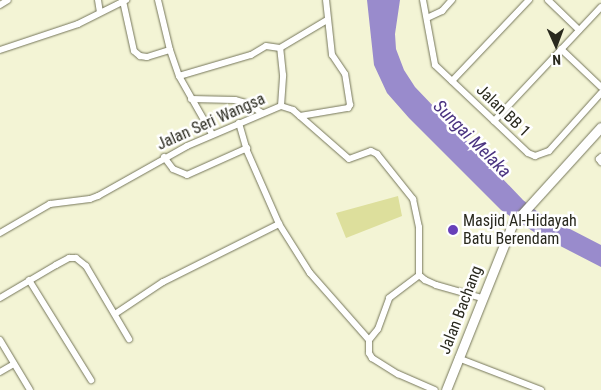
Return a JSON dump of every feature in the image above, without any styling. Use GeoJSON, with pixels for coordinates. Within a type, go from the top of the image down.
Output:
{"type":"FeatureCollection","features":[{"type":"Feature","properties":{"kind":"street"},"geometry":{"type":"LineString","coordinates":[[0,5],[8,0]]}},
{"type":"Feature","properties":{"kind":"street"},"geometry":{"type":"LineString","coordinates":[[98,0],[100,12]]}},
{"type":"Feature","properties":{"kind":"street"},"geometry":{"type":"LineString","coordinates":[[0,50],[78,24],[125,0],[134,51],[140,56],[147,57],[170,50]]}},
{"type":"Feature","properties":{"kind":"street"},"geometry":{"type":"LineString","coordinates":[[158,0],[170,50],[179,76],[212,134]]}},
{"type":"Feature","properties":{"kind":"street"},"geometry":{"type":"LineString","coordinates":[[300,116],[348,108],[350,105],[345,74],[332,55],[326,0]]}},
{"type":"Feature","properties":{"kind":"street","name":"Jalan BB 1"},"geometry":{"type":"LineString","coordinates":[[423,0],[435,64],[528,153],[535,156],[549,151],[601,93]]}},
{"type":"Feature","properties":{"kind":"street"},"geometry":{"type":"LineString","coordinates":[[427,18],[442,11],[452,0]]}},
{"type":"Feature","properties":{"kind":"street"},"geometry":{"type":"LineString","coordinates":[[452,81],[529,0]]}},
{"type":"Feature","properties":{"kind":"street"},"geometry":{"type":"LineString","coordinates":[[548,0],[579,30]]}},
{"type":"Feature","properties":{"kind":"street"},"geometry":{"type":"LineString","coordinates":[[494,121],[601,7]]}},
{"type":"Feature","properties":{"kind":"street"},"geometry":{"type":"LineString","coordinates":[[179,76],[251,55],[266,46],[280,48],[327,20]]}},
{"type":"Feature","properties":{"kind":"street"},"geometry":{"type":"LineString","coordinates":[[280,48],[283,75],[281,106]]}},
{"type":"Feature","properties":{"kind":"street"},"geometry":{"type":"LineString","coordinates":[[561,49],[601,87]]}},
{"type":"Feature","properties":{"kind":"street"},"geometry":{"type":"LineString","coordinates":[[191,99],[235,100],[246,103],[262,113]]}},
{"type":"Feature","properties":{"kind":"street","name":"Jalan Seri Wangsa"},"geometry":{"type":"LineString","coordinates":[[0,232],[50,204],[90,199],[98,196],[164,157],[212,134],[281,106],[293,110],[349,159],[371,151],[375,152],[412,196],[419,227],[419,275]]}},
{"type":"Feature","properties":{"kind":"street"},"geometry":{"type":"LineString","coordinates":[[239,123],[247,148],[279,224],[310,274],[369,340]]}},
{"type":"Feature","properties":{"kind":"street","name":"Jalan Bachang"},"geometry":{"type":"LineString","coordinates":[[446,390],[512,226],[531,202],[601,127]]}},
{"type":"Feature","properties":{"kind":"street"},"geometry":{"type":"LineString","coordinates":[[164,157],[174,169],[187,175],[247,148]]}},
{"type":"Feature","properties":{"kind":"street"},"geometry":{"type":"LineString","coordinates":[[115,314],[163,282],[279,224]]}},
{"type":"Feature","properties":{"kind":"street"},"geometry":{"type":"LineString","coordinates":[[0,298],[69,258],[76,258],[86,266],[129,339]]}},
{"type":"Feature","properties":{"kind":"street"},"geometry":{"type":"LineString","coordinates":[[435,390],[398,374],[372,358],[369,352],[369,340],[378,329],[389,298],[419,275],[436,285],[482,298]]}},
{"type":"Feature","properties":{"kind":"street"},"geometry":{"type":"LineString","coordinates":[[29,280],[90,380]]}},
{"type":"Feature","properties":{"kind":"street"},"geometry":{"type":"LineString","coordinates":[[0,340],[30,390]]}},
{"type":"Feature","properties":{"kind":"street"},"geometry":{"type":"LineString","coordinates":[[458,358],[541,390]]}},
{"type":"Feature","properties":{"kind":"street"},"geometry":{"type":"LineString","coordinates":[[0,372],[14,364]]}},
{"type":"Feature","properties":{"kind":"green space"},"geometry":{"type":"Polygon","coordinates":[[[398,196],[402,216],[346,238],[336,213],[398,196]]]}},
{"type":"Feature","properties":{"kind":"shaded area"},"geometry":{"type":"Polygon","coordinates":[[[367,0],[400,0],[395,34],[396,49],[404,70],[415,87],[523,200],[539,213],[601,245],[601,267],[537,234],[501,210],[409,118],[387,93],[374,65],[367,0]]]}},
{"type":"Feature","properties":{"kind":"place","name":"Masjid Al-Hidayah Batu Berendam"},"geometry":{"type":"Point","coordinates":[453,230]}},
{"type":"Feature","properties":{"kind":"water label","name":"Sungai Melaka"},"geometry":{"type":"Point","coordinates":[472,139]}}]}
